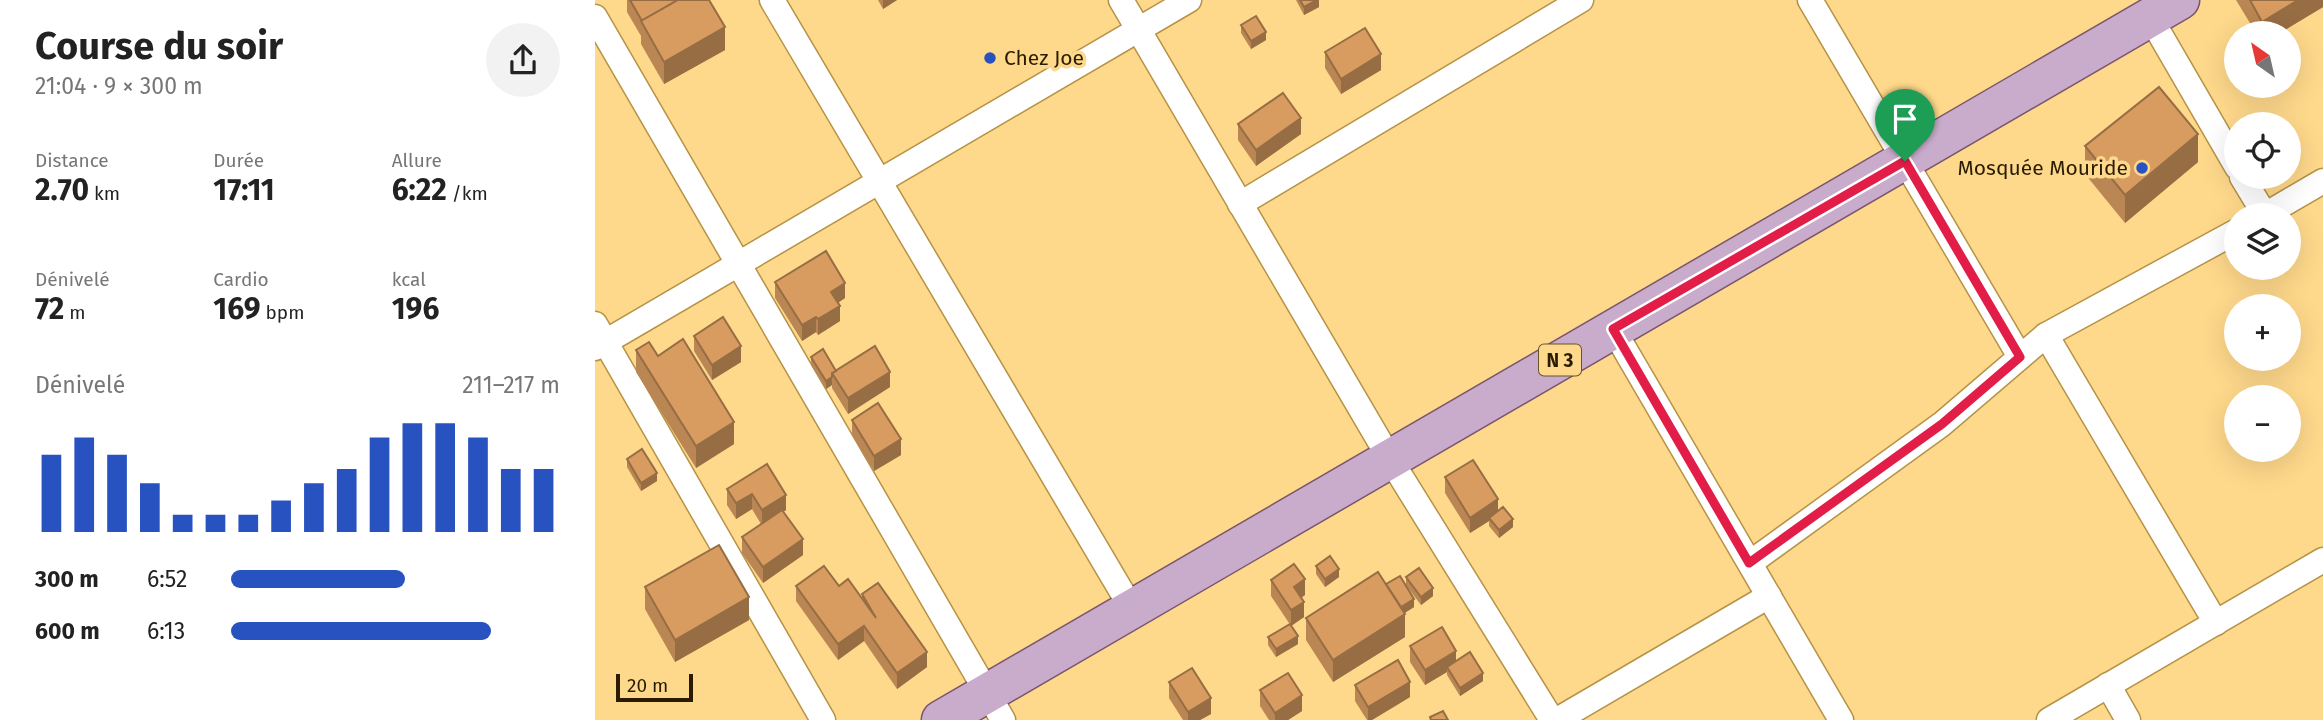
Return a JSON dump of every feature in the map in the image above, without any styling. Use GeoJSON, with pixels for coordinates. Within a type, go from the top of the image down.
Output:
{"type":"FeatureCollection","features":[{"type":"Feature","properties":{"kind":"main road","name":"N 3"},"geometry":{"type":"LineString","coordinates":[[941,720],[995,707],[1132,610],[2165,9]]}},
{"type":"Feature","properties":{"kind":"street"},"geometry":{"type":"LineString","coordinates":[[772,0],[1132,610]]}},
{"type":"Feature","properties":{"kind":"street"},"geometry":{"type":"LineString","coordinates":[[1121,0],[1390,459],[1552,720]]}},
{"type":"Feature","properties":{"kind":"street"},"geometry":{"type":"LineString","coordinates":[[823,720],[598,338],[738,264],[1189,0]]}},
{"type":"Feature","properties":{"kind":"street"},"geometry":{"type":"LineString","coordinates":[[1240,204],[1581,0]]}},
{"type":"Feature","properties":{"kind":"street"},"geometry":{"type":"LineString","coordinates":[[1810,0],[2020,357]]}},
{"type":"Feature","properties":{"kind":"street"},"geometry":{"type":"LineString","coordinates":[[2165,9],[2224,138]]}},
{"type":"Feature","properties":{"kind":"street"},"geometry":{"type":"LineString","coordinates":[[595,17],[995,707]]}},
{"type":"Feature","properties":{"kind":"street"},"geometry":{"type":"LineString","coordinates":[[2285,203],[2323,181]]}},
{"type":"Feature","properties":{"kind":"street"},"geometry":{"type":"LineString","coordinates":[[1749,563],[1942,424],[2046,335],[2224,238]]}},
{"type":"Feature","properties":{"kind":"street"},"geometry":{"type":"LineString","coordinates":[[1613,329],[1841,720]]}},
{"type":"Feature","properties":{"kind":"street"},"geometry":{"type":"LineString","coordinates":[[2046,335],[2216,623]]}},
{"type":"Feature","properties":{"kind":"street"},"geometry":{"type":"LineString","coordinates":[[2049,720],[2323,560]]}},
{"type":"Feature","properties":{"kind":"street"},"geometry":{"type":"LineString","coordinates":[[1557,720],[1769,596]]}},
{"type":"Feature","properties":{"kind":"street"},"geometry":{"type":"LineString","coordinates":[[2108,685],[2128,720]]}},
{"type":"Feature","properties":{"kind":"building"},"geometry":{"type":"Polygon","coordinates":[[[630,0],[678,0],[642,21],[630,0]]]}},
{"type":"Feature","properties":{"kind":"building"},"geometry":{"type":"Polygon","coordinates":[[[678,0],[709,0],[725,27],[664,62],[641,21],[678,0]]]}},
{"type":"Feature","properties":{"kind":"building"},"geometry":{"type":"Polygon","coordinates":[[[1300,0],[1317,0],[1304,7],[1300,0]]]}},
{"type":"Feature","properties":{"kind":"building"},"geometry":{"type":"Polygon","coordinates":[[[2250,0],[2298,0],[2264,21],[2250,0]]]}},
{"type":"Feature","properties":{"kind":"building"},"geometry":{"type":"Polygon","coordinates":[[[1256,16],[1266,32],[1251,41],[1241,25],[1256,16]]]}},
{"type":"Feature","properties":{"kind":"building"},"geometry":{"type":"Polygon","coordinates":[[[1365,28],[1381,54],[1341,79],[1325,52],[1365,28]]]}},
{"type":"Feature","properties":{"kind":"building"},"geometry":{"type":"Polygon","coordinates":[[[2159,87],[2198,134],[2125,195],[2085,146],[2159,87]]]}},
{"type":"Feature","properties":{"kind":"building"},"geometry":{"type":"Polygon","coordinates":[[[1283,93],[1301,118],[1256,150],[1238,124],[1283,93]]]}},
{"type":"Feature","properties":{"kind":"building"},"geometry":{"type":"Polygon","coordinates":[[[826,251],[845,283],[831,292],[840,306],[802,325],[775,282],[826,251]]]}},
{"type":"Feature","properties":{"kind":"building"},"geometry":{"type":"Polygon","coordinates":[[[723,317],[741,346],[712,365],[694,336],[723,317]]]}},
{"type":"Feature","properties":{"kind":"building"},"geometry":{"type":"Polygon","coordinates":[[[683,339],[734,422],[696,446],[636,350],[649,342],[658,356],[683,339]]]}},
{"type":"Feature","properties":{"kind":"building"},"geometry":{"type":"Polygon","coordinates":[[[875,346],[890,372],[848,398],[832,373],[875,346]]]}},
{"type":"Feature","properties":{"kind":"building"},"geometry":{"type":"Polygon","coordinates":[[[823,349],[836,371],[826,381],[811,357],[823,349]]]}},
{"type":"Feature","properties":{"kind":"building"},"geometry":{"type":"Polygon","coordinates":[[[878,403],[901,439],[874,456],[852,420],[878,403]]]}},
{"type":"Feature","properties":{"kind":"building"},"geometry":{"type":"Polygon","coordinates":[[[642,449],[657,473],[641,483],[627,459],[642,449]]]}},
{"type":"Feature","properties":{"kind":"building"},"geometry":{"type":"Polygon","coordinates":[[[1473,460],[1498,499],[1470,518],[1445,477],[1473,460]]]}},
{"type":"Feature","properties":{"kind":"building"},"geometry":{"type":"Polygon","coordinates":[[[767,464],[786,495],[762,510],[752,494],[736,503],[727,489],[767,464]]]}},
{"type":"Feature","properties":{"kind":"building"},"geometry":{"type":"Polygon","coordinates":[[[1503,507],[1513,519],[1499,530],[1489,518],[1503,507]]]}},
{"type":"Feature","properties":{"kind":"building"},"geometry":{"type":"Polygon","coordinates":[[[782,510],[803,539],[763,567],[742,537],[782,510]]]}},
{"type":"Feature","properties":{"kind":"building"},"geometry":{"type":"Polygon","coordinates":[[[719,545],[749,597],[675,640],[645,587],[719,545]]]}},
{"type":"Feature","properties":{"kind":"building"},"geometry":{"type":"Polygon","coordinates":[[[1330,556],[1339,569],[1325,579],[1316,566],[1330,556]]]}},
{"type":"Feature","properties":{"kind":"building"},"geometry":{"type":"Polygon","coordinates":[[[1294,564],[1305,579],[1294,587],[1304,602],[1291,610],[1271,580],[1294,564]]]}},
{"type":"Feature","properties":{"kind":"building"},"geometry":{"type":"Polygon","coordinates":[[[824,566],[839,586],[848,579],[876,618],[862,594],[878,583],[927,652],[897,673],[864,626],[838,644],[796,586],[824,566]]]}},
{"type":"Feature","properties":{"kind":"building"},"geometry":{"type":"Polygon","coordinates":[[[1419,568],[1433,588],[1421,597],[1406,577],[1419,568]]]}},
{"type":"Feature","properties":{"kind":"building"},"geometry":{"type":"Polygon","coordinates":[[[1378,572],[1405,614],[1333,660],[1306,618],[1378,572]]]}},
{"type":"Feature","properties":{"kind":"building"},"geometry":{"type":"Polygon","coordinates":[[[1400,576],[1414,599],[1401,607],[1386,584],[1400,576]]]}},
{"type":"Feature","properties":{"kind":"building"},"geometry":{"type":"Polygon","coordinates":[[[1290,624],[1298,636],[1276,649],[1268,637],[1290,624]]]}},
{"type":"Feature","properties":{"kind":"building"},"geometry":{"type":"Polygon","coordinates":[[[1442,627],[1456,651],[1425,670],[1410,646],[1442,627]]]}},
{"type":"Feature","properties":{"kind":"building"},"geometry":{"type":"Polygon","coordinates":[[[1470,652],[1483,673],[1460,688],[1447,667],[1470,652]]]}},
{"type":"Feature","properties":{"kind":"building"},"geometry":{"type":"Polygon","coordinates":[[[1398,660],[1410,682],[1368,707],[1355,685],[1398,660]]]}},
{"type":"Feature","properties":{"kind":"building"},"geometry":{"type":"Polygon","coordinates":[[[1192,668],[1211,698],[1188,712],[1169,682],[1192,668]]]}},
{"type":"Feature","properties":{"kind":"building"},"geometry":{"type":"Polygon","coordinates":[[[1288,673],[1302,695],[1275,713],[1260,690],[1288,673]]]}},
{"type":"Feature","properties":{"kind":"building"},"geometry":{"type":"Polygon","coordinates":[[[1443,711],[1448,720],[1431,720],[1430,717],[1443,711]]]}},
{"type":"Feature","properties":{"kind":"place","name":"Chez Joe"},"geometry":{"type":"Point","coordinates":[990,58]}},
{"type":"Feature","properties":{"kind":"place","name":"Mosquée Mouride"},"geometry":{"type":"Point","coordinates":[2142,168]}},
{"type":"Feature","properties":{"kind":"route"},"geometry":{"type":"LineString","coordinates":[[1905,161],[2020,357],[1942,424],[1749,563],[1613,329],[1905,161]]}}]}
